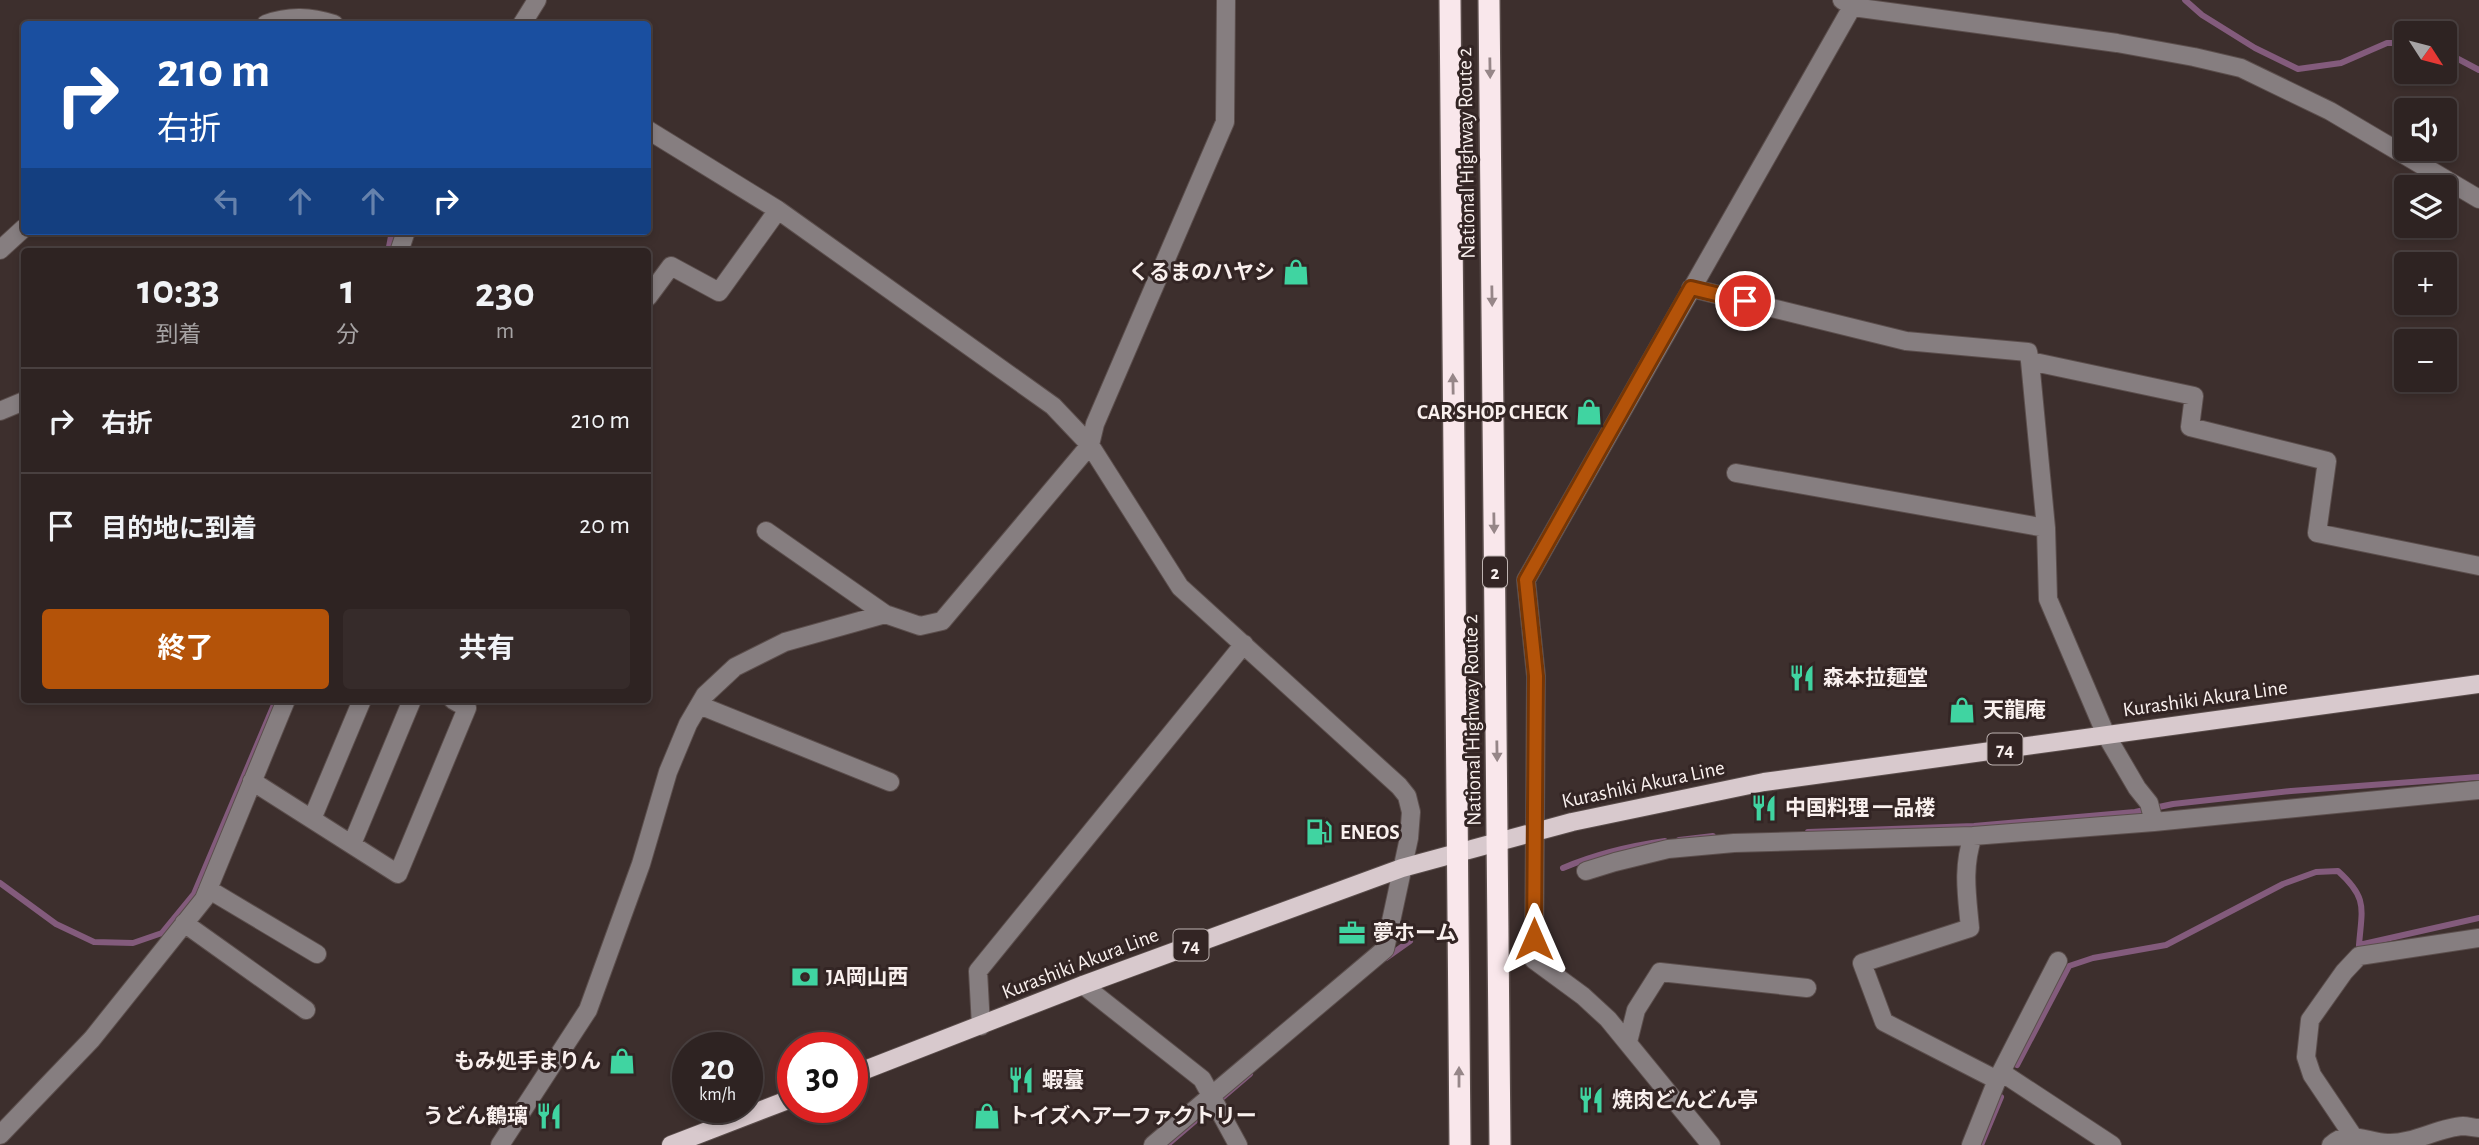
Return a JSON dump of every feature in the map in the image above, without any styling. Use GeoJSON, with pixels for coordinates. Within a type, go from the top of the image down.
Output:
{"type":"FeatureCollection","features":[{"type":"Feature","properties":{"kind":"highway","name":"National Highway Route 2"},"geometry":{"type":"LineString","coordinates":[[1450,0],[1460,1145]]}},
{"type":"Feature","properties":{"kind":"highway","name":"National Highway Route 2"},"geometry":{"type":"LineString","coordinates":[[1489,0],[1500,1145]]}},
{"type":"Feature","properties":{"kind":"main road","name":"Kurashiki Akura Line"},"geometry":{"type":"LineString","coordinates":[[868,1069],[1083,985],[1402,868],[1572,822],[1764,782],[2479,684]]}},
{"type":"Feature","properties":{"kind":"main road"},"geometry":{"type":"LineString","coordinates":[[671,1145],[777,1104]]}},
{"type":"Feature","properties":{"kind":"street"},"geometry":{"type":"LineString","coordinates":[[524,21],[537,0]]}},
{"type":"Feature","properties":{"kind":"street"},"geometry":{"type":"LineString","coordinates":[[766,531],[885,614],[920,626],[942,621],[1090,445],[1096,424],[1225,122],[1227,0]]}},
{"type":"Feature","properties":{"kind":"street"},"geometry":{"type":"LineString","coordinates":[[1711,1145],[1608,1019],[1583,996],[1534,960],[1536,676],[1526,580],[1850,2],[2118,43],[2241,68],[2330,111],[2479,199]]}},
{"type":"Feature","properties":{"kind":"street"},"geometry":{"type":"LineString","coordinates":[[274,21],[283,18],[323,21]]}},
{"type":"Feature","properties":{"kind":"street"},"geometry":{"type":"LineString","coordinates":[[651,132],[778,210],[1053,406],[1090,445],[1180,587],[1407,796],[1411,812],[1409,838],[1385,949],[1215,1102],[1153,1145]]}},
{"type":"Feature","properties":{"kind":"street"},"geometry":{"type":"LineString","coordinates":[[651,293],[671,266],[719,292],[778,210]]}},
{"type":"Feature","properties":{"kind":"street"},"geometry":{"type":"LineString","coordinates":[[0,250],[21,231]]}},
{"type":"Feature","properties":{"kind":"street"},"geometry":{"type":"LineString","coordinates":[[1691,288],[1906,341],[2028,352],[2046,528],[2048,599],[2106,735],[2152,814]]}},
{"type":"Feature","properties":{"kind":"street"},"geometry":{"type":"LineString","coordinates":[[2030,361],[2193,396],[2190,427],[2327,461],[2317,533],[2479,566]]}},
{"type":"Feature","properties":{"kind":"street"},"geometry":{"type":"LineString","coordinates":[[0,411],[21,402]]}},
{"type":"Feature","properties":{"kind":"street"},"geometry":{"type":"LineString","coordinates":[[1736,473],[2046,528]]}},
{"type":"Feature","properties":{"kind":"street"},"geometry":{"type":"LineString","coordinates":[[500,1145],[588,1010],[641,864],[668,772],[688,724],[705,695],[735,667],[785,642],[885,614]]}},
{"type":"Feature","properties":{"kind":"street"},"geometry":{"type":"LineString","coordinates":[[981,1026],[978,971],[1244,644]]}},
{"type":"Feature","properties":{"kind":"street"},"geometry":{"type":"LineString","coordinates":[[0,1135],[92,1040],[204,899],[285,703]]}},
{"type":"Feature","properties":{"kind":"street"},"geometry":{"type":"LineString","coordinates":[[312,819],[361,703]]}},
{"type":"Feature","properties":{"kind":"street"},"geometry":{"type":"LineString","coordinates":[[352,844],[411,703]]}},
{"type":"Feature","properties":{"kind":"street"},"geometry":{"type":"LineString","coordinates":[[253,781],[398,874],[467,708],[458,703]]}},
{"type":"Feature","properties":{"kind":"street"},"geometry":{"type":"LineString","coordinates":[[699,705],[890,782]]}},
{"type":"Feature","properties":{"kind":"street"},"geometry":{"type":"LineString","coordinates":[[1586,871],[1668,849],[1734,843],[1973,836],[2152,814],[2479,790]]}},
{"type":"Feature","properties":{"kind":"street"},"geometry":{"type":"LineString","coordinates":[[1973,836],[1965,869],[1970,928],[1862,963],[1884,1022],[1999,1076],[2112,1145]]}},
{"type":"Feature","properties":{"kind":"street"},"geometry":{"type":"LineString","coordinates":[[208,889],[317,954]]}},
{"type":"Feature","properties":{"kind":"street"},"geometry":{"type":"LineString","coordinates":[[184,923],[306,1010]]}},
{"type":"Feature","properties":{"kind":"street"},"geometry":{"type":"LineString","coordinates":[[2353,1136],[2312,1075],[2306,1057],[2310,1020],[2344,972],[2359,956],[2479,938]]}},
{"type":"Feature","properties":{"kind":"street"},"geometry":{"type":"LineString","coordinates":[[1971,1145],[1999,1076],[2058,961]]}},
{"type":"Feature","properties":{"kind":"street"},"geometry":{"type":"LineString","coordinates":[[1628,1042],[1636,1010],[1660,972],[1807,988]]}},
{"type":"Feature","properties":{"kind":"street"},"geometry":{"type":"LineString","coordinates":[[1083,985],[1202,1079],[1238,1145]]}},
{"type":"Feature","properties":{"kind":"street"},"geometry":{"type":"LineString","coordinates":[[2331,1145],[2338,1139],[2353,1136],[2388,1143],[2421,1138],[2462,1126],[2479,1128]]}},
{"type":"Feature","properties":{"kind":"waterway"},"geometry":{"type":"LineString","coordinates":[[2185,0],[2202,15],[2255,48],[2298,69],[2341,63],[2387,43],[2394,43]]}},
{"type":"Feature","properties":{"kind":"waterway"},"geometry":{"type":"LineString","coordinates":[[2457,58],[2479,70]]}},
{"type":"Feature","properties":{"kind":"waterway"},"geometry":{"type":"LineString","coordinates":[[389,248],[391,235]]}},
{"type":"Feature","properties":{"kind":"waterway"},"geometry":{"type":"LineString","coordinates":[[0,883],[56,924],[94,942],[133,943],[162,933],[194,894],[275,703]]}},
{"type":"Feature","properties":{"kind":"waterway"},"geometry":{"type":"LineString","coordinates":[[1808,832],[1974,826],[2135,812],[2173,804],[2291,791],[2479,777]]}},
{"type":"Feature","properties":{"kind":"waterway"},"geometry":{"type":"LineString","coordinates":[[1679,840],[1713,836]]}},
{"type":"Feature","properties":{"kind":"waterway"},"geometry":{"type":"LineString","coordinates":[[1563,868],[1613,851],[1665,841]]}},
{"type":"Feature","properties":{"kind":"waterway"},"geometry":{"type":"LineString","coordinates":[[2017,1065],[2069,966],[2093,958],[2166,945],[2283,884],[2316,872],[2338,871],[2348,880],[2359,897],[2362,912],[2359,945],[2479,918]]}},
{"type":"Feature","properties":{"kind":"waterway"},"geometry":{"type":"LineString","coordinates":[[1386,958],[1410,941]]}},
{"type":"Feature","properties":{"kind":"waterway"},"geometry":{"type":"LineString","coordinates":[[1167,1145],[1250,1074]]}},
{"type":"Feature","properties":{"kind":"waterway"},"geometry":{"type":"LineString","coordinates":[[1981,1145],[2001,1097]]}},
{"type":"Feature","properties":{"kind":"place","name":"くるまのハヤシ"},"geometry":{"type":"Point","coordinates":[1296,272]}},
{"type":"Feature","properties":{"kind":"place","name":"CAR SHOP CHECK"},"geometry":{"type":"Point","coordinates":[1589,412]}},
{"type":"Feature","properties":{"kind":"place","name":"森本拉麺堂"},"geometry":{"type":"Point","coordinates":[1802,678]}},
{"type":"Feature","properties":{"kind":"place","name":"天龍庵"},"geometry":{"type":"Point","coordinates":[1962,710]}},
{"type":"Feature","properties":{"kind":"place","name":"中国料理 一品楼"},"geometry":{"type":"Point","coordinates":[1764,808]}},
{"type":"Feature","properties":{"kind":"place","name":"ENEOS"},"geometry":{"type":"Point","coordinates":[1319,832]}},
{"type":"Feature","properties":{"kind":"place","name":"夢ホーム"},"geometry":{"type":"Point","coordinates":[1352,933]}},
{"type":"Feature","properties":{"kind":"place","name":"JA岡山西"},"geometry":{"type":"Point","coordinates":[805,977]}},
{"type":"Feature","properties":{"kind":"place","name":"もみ処手まりん"},"geometry":{"type":"Point","coordinates":[622,1061]}},
{"type":"Feature","properties":{"kind":"place","name":"蝦蟇"},"geometry":{"type":"Point","coordinates":[1021,1080]}},
{"type":"Feature","properties":{"kind":"place","name":"焼肉どんどん亭"},"geometry":{"type":"Point","coordinates":[1591,1100]}},
{"type":"Feature","properties":{"kind":"place","name":"うどん鶴璃"},"geometry":{"type":"Point","coordinates":[549,1116]}},
{"type":"Feature","properties":{"kind":"place","name":"トイズヘアーファクトリー"},"geometry":{"type":"Point","coordinates":[987,1116]}},
{"type":"Feature","properties":{"kind":"route"},"geometry":{"type":"LineString","coordinates":[[1534,939],[1536,676],[1526,580],[1691,288],[1745,301]]}}]}
